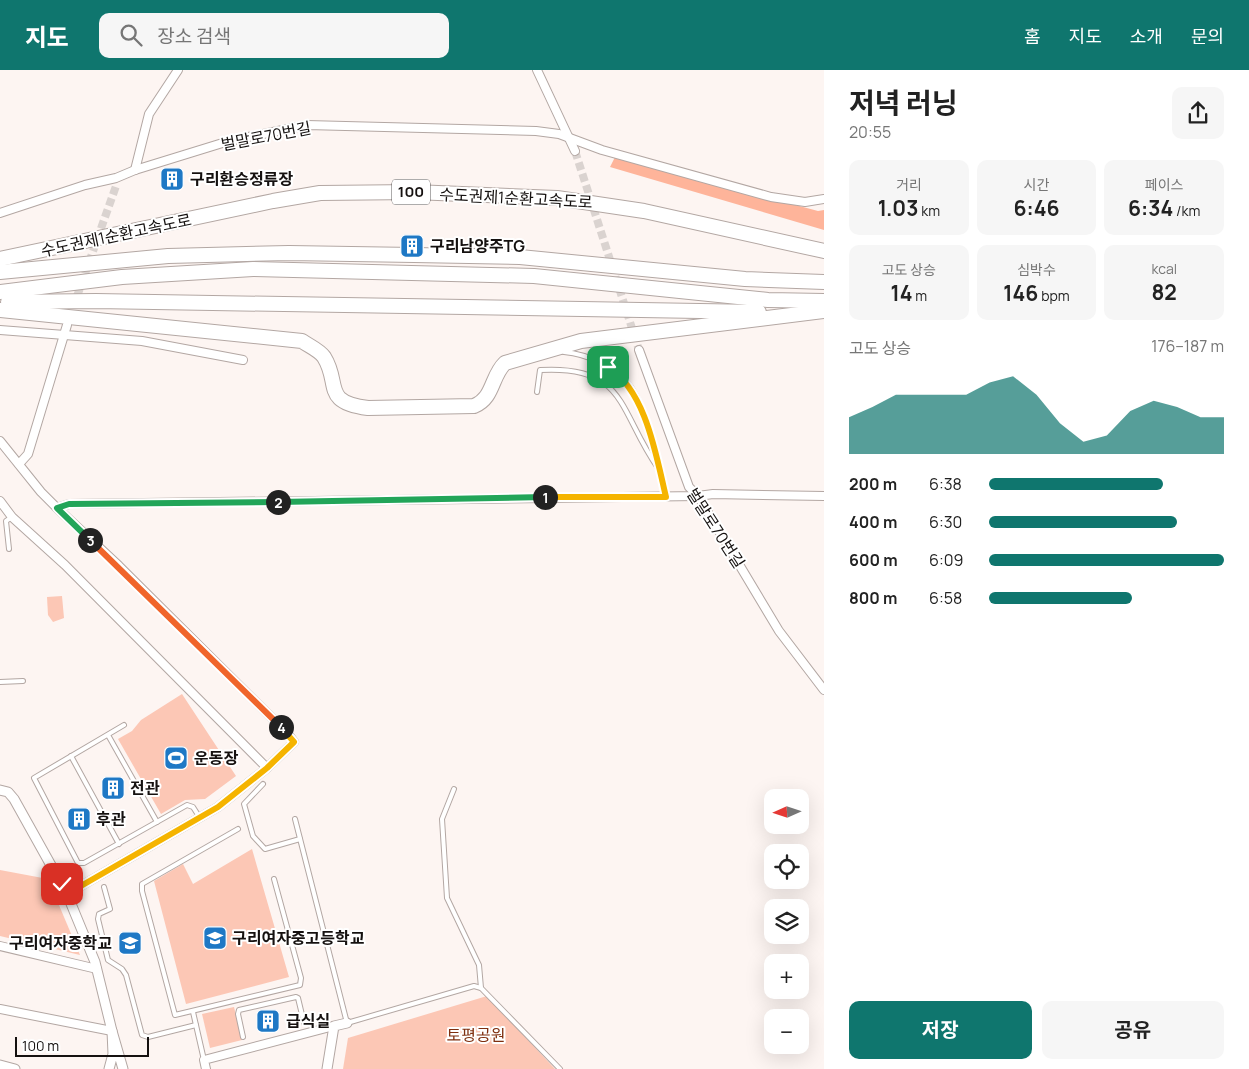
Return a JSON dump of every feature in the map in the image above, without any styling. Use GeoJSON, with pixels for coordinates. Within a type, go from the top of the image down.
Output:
{"type":"FeatureCollection","features":[{"type":"Feature","properties":{"kind":"highway","name":"수도권제1순환고속도로"},"geometry":{"type":"LineString","coordinates":[[0,259],[282,199],[320,193],[414,192],[557,198],[652,212],[824,251]]}},
{"type":"Feature","properties":{"kind":"highway","name":"수도권제1순환고속도로"},"geometry":{"type":"LineString","coordinates":[[0,272],[168,256],[289,253],[414,254],[520,257],[745,279],[824,282]]}},
{"type":"Feature","properties":{"kind":"highway"},"geometry":{"type":"LineString","coordinates":[[0,292],[142,275],[253,269],[534,276],[768,300],[824,301]]}},
{"type":"Feature","properties":{"kind":"highway"},"geometry":{"type":"LineString","coordinates":[[0,302],[96,301],[766,312],[824,306]]}},
{"type":"Feature","properties":{"kind":"highway"},"geometry":{"type":"LineString","coordinates":[[0,310],[302,341],[322,355],[328,364],[332,387],[342,401],[353,406],[368,408],[474,406],[484,402],[493,386],[499,368],[505,362],[581,341],[824,311]]}},
{"type":"Feature","properties":{"kind":"street"},"geometry":{"type":"LineString","coordinates":[[135,170],[149,114],[178,70]]}},
{"type":"Feature","properties":{"kind":"street"},"geometry":{"type":"LineString","coordinates":[[537,70],[571,138],[575,151]]}},
{"type":"Feature","properties":{"kind":"street","name":"벌말로70번길"},"geometry":{"type":"LineString","coordinates":[[0,213],[85,184],[116,182],[135,170],[230,141],[307,125],[536,131],[559,134],[602,150],[771,197],[805,202],[824,199]]}},
{"type":"Feature","properties":{"kind":"street"},"geometry":{"type":"LineString","coordinates":[[18,464],[28,454],[67,325]]}},
{"type":"Feature","properties":{"kind":"street"},"geometry":{"type":"LineString","coordinates":[[0,330],[142,341],[243,360]]}},
{"type":"Feature","properties":{"kind":"street","name":"벌말로70번길"},"geometry":{"type":"LineString","coordinates":[[639,350],[689,487],[698,496],[779,631],[824,690]]}},
{"type":"Feature","properties":{"kind":"street"},"geometry":{"type":"LineString","coordinates":[[0,441],[57,508],[118,566],[294,742],[267,768],[218,807],[67,894]]}},
{"type":"Feature","properties":{"kind":"street"},"geometry":{"type":"LineString","coordinates":[[57,508],[69,504],[666,497],[713,494],[824,496]]}},
{"type":"Feature","properties":{"kind":"street"},"geometry":{"type":"LineString","coordinates":[[0,501],[9,519],[65,565],[267,768]]}},
{"type":"Feature","properties":{"kind":"street"},"geometry":{"type":"LineString","coordinates":[[0,790],[8,792],[14,799],[67,894],[97,969],[123,1069]]}},
{"type":"Feature","properties":{"kind":"street"},"geometry":{"type":"LineString","coordinates":[[0,946],[97,969]]}},
{"type":"Feature","properties":{"kind":"street"},"geometry":{"type":"LineString","coordinates":[[0,1009],[112,1031]]}},
{"type":"Feature","properties":{"kind":"street"},"geometry":{"type":"LineString","coordinates":[[206,1069],[204,1060],[347,1023]]}},
{"type":"Feature","properties":{"kind":"street"},"geometry":{"type":"LineString","coordinates":[[327,1069],[334,1026]]}},
{"type":"Feature","properties":{"kind":"street"},"geometry":{"type":"LineString","coordinates":[[109,1069],[113,1054],[112,1031]]}},
{"type":"Feature","properties":{"kind":"street"},"geometry":{"type":"LineString","coordinates":[[0,1065],[15,1069]]}},
{"type":"Feature","properties":{"kind":"lane"},"geometry":{"type":"LineString","coordinates":[[550,350],[578,353],[608,367],[625,380],[638,402],[660,469],[666,497]]}},
{"type":"Feature","properties":{"kind":"lane"},"geometry":{"type":"LineString","coordinates":[[537,392],[540,370],[565,368],[596,377],[620,398],[640,441],[660,469]]}},
{"type":"Feature","properties":{"kind":"lane"},"geometry":{"type":"LineString","coordinates":[[0,522],[9,519],[9,549]]}},
{"type":"Feature","properties":{"kind":"lane"},"geometry":{"type":"LineString","coordinates":[[0,682],[23,680]]}},
{"type":"Feature","properties":{"kind":"lane"},"geometry":{"type":"LineString","coordinates":[[124,725],[35,776],[34,779],[78,863],[84,863],[187,805],[193,807],[200,818]]}},
{"type":"Feature","properties":{"kind":"lane"},"geometry":{"type":"LineString","coordinates":[[108,734],[157,822]]}},
{"type":"Feature","properties":{"kind":"lane"},"geometry":{"type":"LineString","coordinates":[[71,756],[119,844]]}},
{"type":"Feature","properties":{"kind":"lane"},"geometry":{"type":"LineString","coordinates":[[263,784],[244,802],[254,838],[265,849],[300,839]]}},
{"type":"Feature","properties":{"kind":"lane"},"geometry":{"type":"LineString","coordinates":[[454,789],[442,819],[447,898],[479,965],[481,988]]}},
{"type":"Feature","properties":{"kind":"lane"},"geometry":{"type":"LineString","coordinates":[[295,820],[347,1023],[474,986],[481,988],[560,1069]]}},
{"type":"Feature","properties":{"kind":"lane"},"geometry":{"type":"LineString","coordinates":[[238,828],[141,887],[174,1014],[180,1016],[297,986],[301,980],[274,878]]}},
{"type":"Feature","properties":{"kind":"lane"},"geometry":{"type":"LineString","coordinates":[[104,887],[110,910],[99,914],[98,919],[108,960],[122,969],[126,976],[142,1035],[148,1037],[196,1025]]}},
{"type":"Feature","properties":{"kind":"lane"},"geometry":{"type":"LineString","coordinates":[[254,997],[257,1006]]}},
{"type":"Feature","properties":{"kind":"lane"},"geometry":{"type":"LineString","coordinates":[[243,1037],[238,1011],[257,1006],[297,997],[304,1023]]}},
{"type":"Feature","properties":{"kind":"lane"},"geometry":{"type":"LineString","coordinates":[[193,1012],[204,1060]]}},
{"type":"Feature","properties":{"kind":"green space"},"geometry":{"type":"Polygon","coordinates":[[[62,596],[64,618],[53,622],[48,615],[47,597],[62,596]]]}},
{"type":"Feature","properties":{"kind":"green space","name":"운동장"},"geometry":{"type":"Polygon","coordinates":[[[182,694],[236,776],[205,799],[185,800],[161,814],[118,739],[132,731],[141,720],[182,694]]]}},
{"type":"Feature","properties":{"kind":"green space"},"geometry":{"type":"Polygon","coordinates":[[[252,849],[289,977],[186,1004],[154,881],[183,864],[193,884],[252,849]]]}},
{"type":"Feature","properties":{"kind":"green space"},"geometry":{"type":"Polygon","coordinates":[[[0,870],[48,879],[80,955],[0,936],[0,870]]]}},
{"type":"Feature","properties":{"kind":"green space","name":"토평공원"},"geometry":{"type":"Polygon","coordinates":[[[487,996],[555,1069],[343,1069],[348,1038],[487,996]]]}},
{"type":"Feature","properties":{"kind":"green space"},"geometry":{"type":"Polygon","coordinates":[[[234,1007],[242,1040],[210,1048],[202,1014],[234,1007]]]}},
{"type":"Feature","properties":{"kind":"shaded area"},"geometry":{"type":"Polygon","coordinates":[[[615,157],[818,211],[824,210],[824,230],[610,167],[615,157]]]}},
{"type":"Feature","properties":{"kind":"tunnel"},"geometry":{"type":"LineString","coordinates":[[575,151],[639,350]]}},
{"type":"Feature","properties":{"kind":"tunnel"},"geometry":{"type":"LineString","coordinates":[[69,319],[116,186]]}},
{"type":"Feature","properties":{"kind":"place","name":"구리환승정류장"},"geometry":{"type":"Point","coordinates":[172,179]}},
{"type":"Feature","properties":{"kind":"place","name":"구리남양주TG"},"geometry":{"type":"Point","coordinates":[412,246]}},
{"type":"Feature","properties":{"kind":"place","name":"운동장"},"geometry":{"type":"Point","coordinates":[176,758]}},
{"type":"Feature","properties":{"kind":"place","name":"전관"},"geometry":{"type":"Point","coordinates":[113,788]}},
{"type":"Feature","properties":{"kind":"place","name":"후관"},"geometry":{"type":"Point","coordinates":[79,819]}},
{"type":"Feature","properties":{"kind":"place","name":"구리여자중고등학교"},"geometry":{"type":"Point","coordinates":[215,938]}},
{"type":"Feature","properties":{"kind":"place","name":"구리여자중학교"},"geometry":{"type":"Point","coordinates":[130,943]}},
{"type":"Feature","properties":{"kind":"place","name":"급식실"},"geometry":{"type":"Point","coordinates":[268,1021]}},
{"type":"Feature","properties":{"kind":"route"},"geometry":{"type":"LineString","coordinates":[[62,884],[67,894],[218,807],[267,768],[294,742],[118,566],[57,508],[69,504],[666,497],[656,454],[638,402],[631,387],[619,374],[608,367]]}}]}
